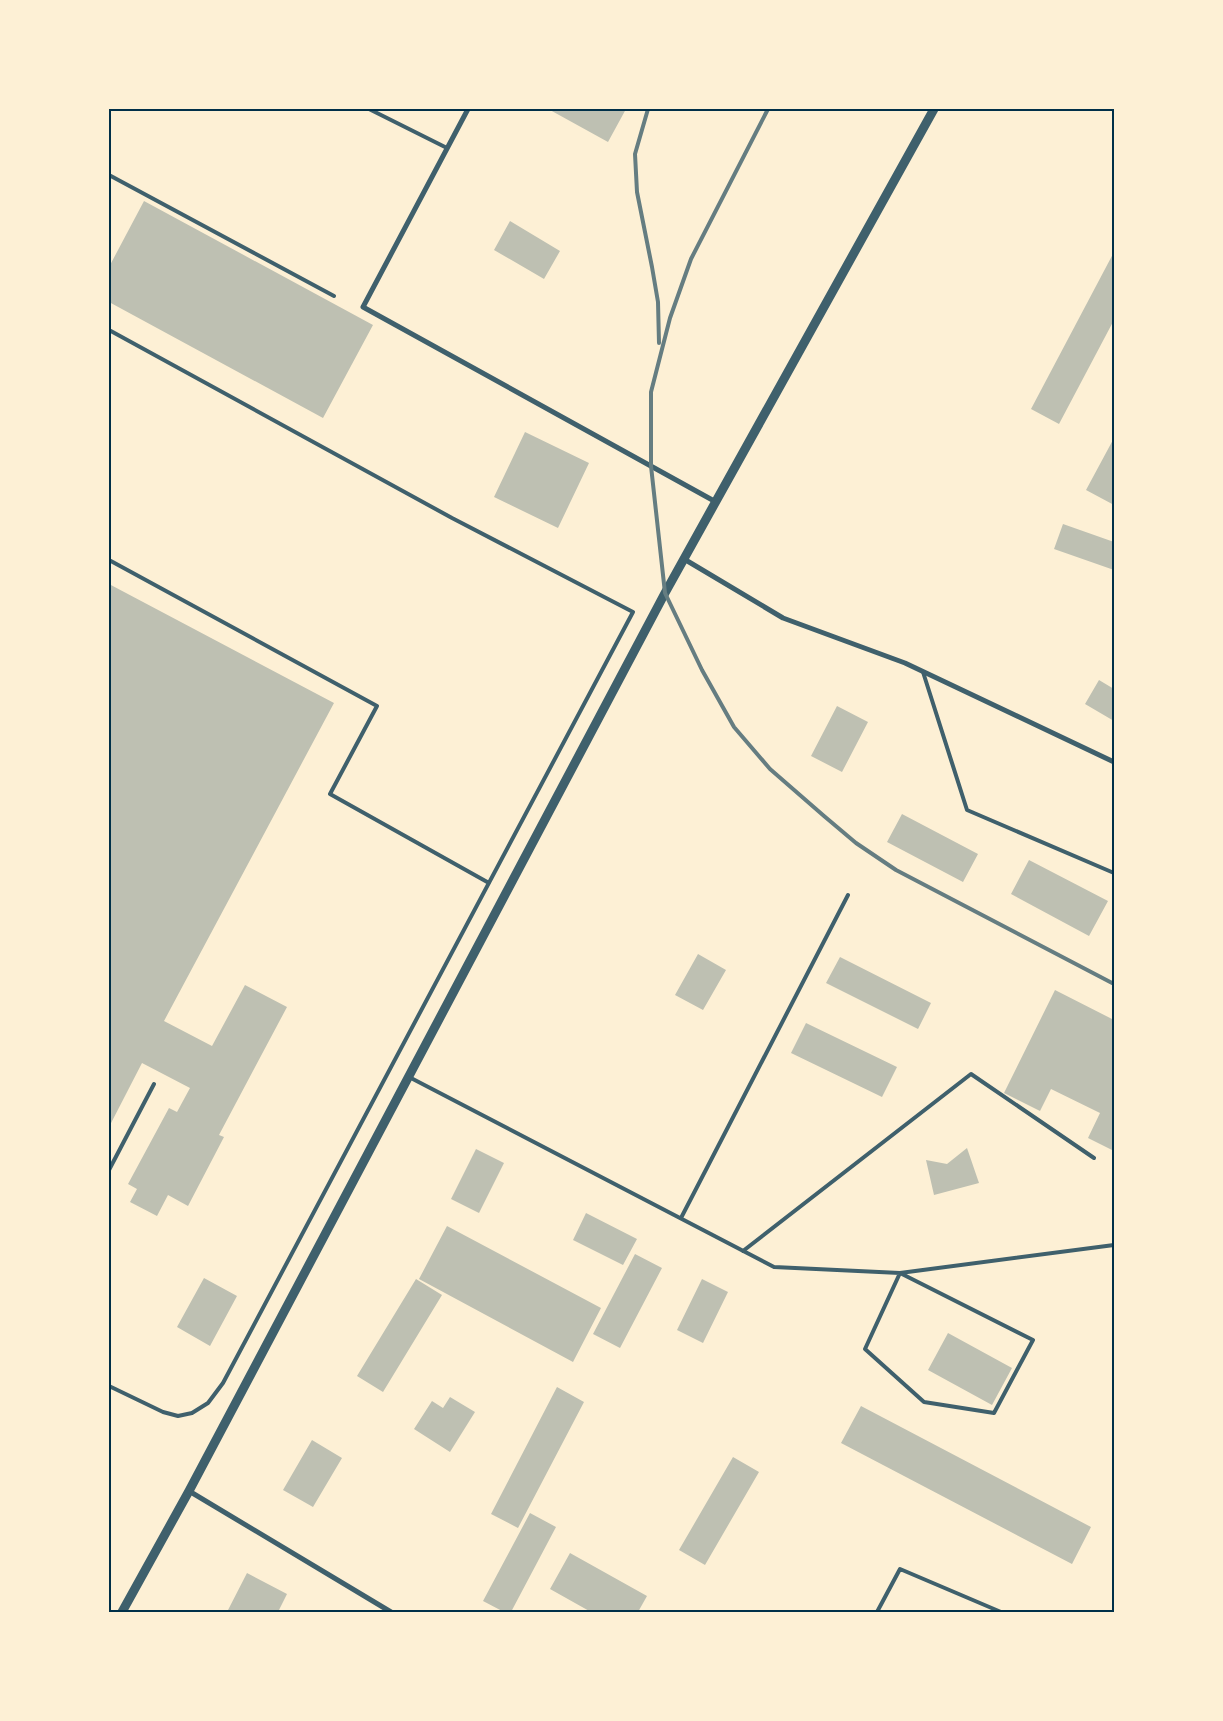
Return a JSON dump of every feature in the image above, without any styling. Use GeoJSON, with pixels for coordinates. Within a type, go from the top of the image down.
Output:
{"type":"FeatureCollection","features":[{"type":"Feature","properties":{"kind":"street"},"geometry":{"type":"LineString","coordinates":[[468,109],[364,307],[716,502]]}},
{"type":"Feature","properties":{"kind":"street"},"geometry":{"type":"LineString","coordinates":[[122,1612],[189,1491],[684,559],[934,109]]}},
{"type":"Feature","properties":{"kind":"street"},"geometry":{"type":"LineString","coordinates":[[684,559],[782,618],[905,663],[1114,762]]}},
{"type":"Feature","properties":{"kind":"street"},"geometry":{"type":"LineString","coordinates":[[189,1491],[391,1612]]}},
{"type":"Feature","properties":{"kind":"lane"},"geometry":{"type":"LineString","coordinates":[[369,109],[447,148]]}},
{"type":"Feature","properties":{"kind":"lane"},"geometry":{"type":"LineString","coordinates":[[109,175],[334,296]]}},
{"type":"Feature","properties":{"kind":"lane"},"geometry":{"type":"LineString","coordinates":[[109,330],[452,518],[633,612],[228,1374],[208,1403],[192,1413],[178,1416],[163,1412],[109,1386]]}},
{"type":"Feature","properties":{"kind":"lane"},"geometry":{"type":"LineString","coordinates":[[109,560],[377,706],[330,794],[489,883]]}},
{"type":"Feature","properties":{"kind":"lane"},"geometry":{"type":"LineString","coordinates":[[923,672],[967,810],[1114,873]]}},
{"type":"Feature","properties":{"kind":"lane"},"geometry":{"type":"LineString","coordinates":[[681,1218],[848,894]]}},
{"type":"Feature","properties":{"kind":"lane"},"geometry":{"type":"LineString","coordinates":[[743,1250],[971,1074],[1094,1158]]}},
{"type":"Feature","properties":{"kind":"lane"},"geometry":{"type":"LineString","coordinates":[[409,1078],[774,1267],[900,1273],[1114,1245]]}},
{"type":"Feature","properties":{"kind":"lane"},"geometry":{"type":"LineString","coordinates":[[109,1170],[154,1084]]}},
{"type":"Feature","properties":{"kind":"lane"},"geometry":{"type":"LineString","coordinates":[[900,1273],[1033,1340],[994,1414],[924,1402],[865,1349],[900,1273]]}},
{"type":"Feature","properties":{"kind":"lane"},"geometry":{"type":"LineString","coordinates":[[877,1612],[900,1569],[1001,1612]]}},
{"type":"Feature","properties":{"kind":"building"},"geometry":{"type":"Polygon","coordinates":[[[551,109],[626,109],[608,142],[551,109]]]}},
{"type":"Feature","properties":{"kind":"building"},"geometry":{"type":"Polygon","coordinates":[[[144,201],[373,325],[323,418],[109,302],[109,267],[144,201]]]}},
{"type":"Feature","properties":{"kind":"building"},"geometry":{"type":"Polygon","coordinates":[[[510,221],[560,251],[544,279],[494,250],[510,221]]]}},
{"type":"Feature","properties":{"kind":"building"},"geometry":{"type":"Polygon","coordinates":[[[1114,252],[1114,320],[1059,424],[1031,409],[1114,252]]]}},
{"type":"Feature","properties":{"kind":"building"},"geometry":{"type":"Polygon","coordinates":[[[525,432],[589,463],[558,528],[494,497],[525,432]]]}},
{"type":"Feature","properties":{"kind":"building"},"geometry":{"type":"Polygon","coordinates":[[[1114,438],[1114,505],[1086,490],[1114,438]]]}},
{"type":"Feature","properties":{"kind":"building"},"geometry":{"type":"Polygon","coordinates":[[[1063,524],[1114,542],[1114,570],[1054,549],[1063,524]]]}},
{"type":"Feature","properties":{"kind":"building"},"geometry":{"type":"Polygon","coordinates":[[[109,584],[334,703],[164,1021],[212,1046],[245,985],[287,1007],[219,1135],[224,1137],[188,1206],[168,1195],[157,1216],[130,1202],[137,1189],[128,1184],[169,1108],[177,1112],[190,1088],[142,1063],[109,1127],[109,584]]]}},
{"type":"Feature","properties":{"kind":"building"},"geometry":{"type":"Polygon","coordinates":[[[1099,680],[1114,689],[1114,721],[1085,704],[1099,680]]]}},
{"type":"Feature","properties":{"kind":"building"},"geometry":{"type":"Polygon","coordinates":[[[837,706],[868,722],[842,772],[811,756],[837,706]]]}},
{"type":"Feature","properties":{"kind":"building"},"geometry":{"type":"Polygon","coordinates":[[[902,814],[978,854],[963,882],[887,842],[902,814]]]}},
{"type":"Feature","properties":{"kind":"building"},"geometry":{"type":"Polygon","coordinates":[[[1029,860],[1108,901],[1089,936],[1011,894],[1029,860]]]}},
{"type":"Feature","properties":{"kind":"building"},"geometry":{"type":"Polygon","coordinates":[[[698,954],[726,970],[703,1010],[675,995],[698,954]]]}},
{"type":"Feature","properties":{"kind":"building"},"geometry":{"type":"Polygon","coordinates":[[[840,957],[931,1003],[918,1029],[826,983],[840,957]]]}},
{"type":"Feature","properties":{"kind":"building"},"geometry":{"type":"Polygon","coordinates":[[[1055,990],[1114,1020],[1114,1151],[1088,1138],[1100,1113],[1051,1089],[1040,1111],[1004,1093],[1055,990]]]}},
{"type":"Feature","properties":{"kind":"building"},"geometry":{"type":"Polygon","coordinates":[[[806,1023],[897,1067],[882,1097],[791,1053],[806,1023]]]}},
{"type":"Feature","properties":{"kind":"building"},"geometry":{"type":"Polygon","coordinates":[[[967,1148],[979,1183],[934,1195],[926,1160],[947,1164],[967,1148]]]}},
{"type":"Feature","properties":{"kind":"building"},"geometry":{"type":"Polygon","coordinates":[[[476,1149],[504,1163],[479,1213],[451,1199],[476,1149]]]}},
{"type":"Feature","properties":{"kind":"building"},"geometry":{"type":"Polygon","coordinates":[[[586,1213],[637,1239],[623,1265],[573,1240],[586,1213]]]}},
{"type":"Feature","properties":{"kind":"building"},"geometry":{"type":"Polygon","coordinates":[[[447,1226],[601,1308],[573,1362],[419,1279],[447,1226]]]}},
{"type":"Feature","properties":{"kind":"building"},"geometry":{"type":"Polygon","coordinates":[[[635,1254],[662,1268],[620,1348],[593,1334],[635,1254]]]}},
{"type":"Feature","properties":{"kind":"building"},"geometry":{"type":"Polygon","coordinates":[[[204,1278],[237,1296],[210,1346],[177,1327],[204,1278]]]}},
{"type":"Feature","properties":{"kind":"building"},"geometry":{"type":"Polygon","coordinates":[[[416,1279],[442,1295],[383,1392],[357,1376],[416,1279]]]}},
{"type":"Feature","properties":{"kind":"building"},"geometry":{"type":"Polygon","coordinates":[[[702,1279],[728,1292],[703,1343],[677,1330],[702,1279]]]}},
{"type":"Feature","properties":{"kind":"building"},"geometry":{"type":"Polygon","coordinates":[[[948,1333],[1012,1368],[992,1405],[928,1370],[948,1333]]]}},
{"type":"Feature","properties":{"kind":"building"},"geometry":{"type":"Polygon","coordinates":[[[557,1387],[584,1402],[518,1528],[491,1514],[557,1387]]]}},
{"type":"Feature","properties":{"kind":"building"},"geometry":{"type":"Polygon","coordinates":[[[450,1397],[475,1412],[450,1452],[414,1429],[432,1401],[443,1408],[450,1397]]]}},
{"type":"Feature","properties":{"kind":"building"},"geometry":{"type":"Polygon","coordinates":[[[861,1406],[1091,1527],[1072,1564],[841,1443],[861,1406]]]}},
{"type":"Feature","properties":{"kind":"building"},"geometry":{"type":"Polygon","coordinates":[[[312,1440],[342,1458],[313,1507],[283,1490],[312,1440]]]}},
{"type":"Feature","properties":{"kind":"building"},"geometry":{"type":"Polygon","coordinates":[[[733,1457],[759,1472],[705,1565],[679,1550],[733,1457]]]}},
{"type":"Feature","properties":{"kind":"building"},"geometry":{"type":"Polygon","coordinates":[[[530,1513],[556,1527],[511,1612],[504,1612],[483,1601],[530,1513]]]}},
{"type":"Feature","properties":{"kind":"building"},"geometry":{"type":"Polygon","coordinates":[[[570,1553],[647,1596],[638,1612],[591,1612],[550,1589],[570,1553]]]}},
{"type":"Feature","properties":{"kind":"building"},"geometry":{"type":"Polygon","coordinates":[[[247,1573],[287,1594],[278,1612],[227,1612],[247,1573]]]}},
{"type":"Feature","properties":{"kind":"railway"},"geometry":{"type":"LineString","coordinates":[[648,109],[635,154],[637,192],[658,302],[659,343]]}},
{"type":"Feature","properties":{"kind":"railway"},"geometry":{"type":"LineString","coordinates":[[768,109],[691,259],[670,318],[651,392],[651,466],[665,593],[702,670],[734,727],[770,769],[856,843],[896,870],[1114,984]]}}]}
